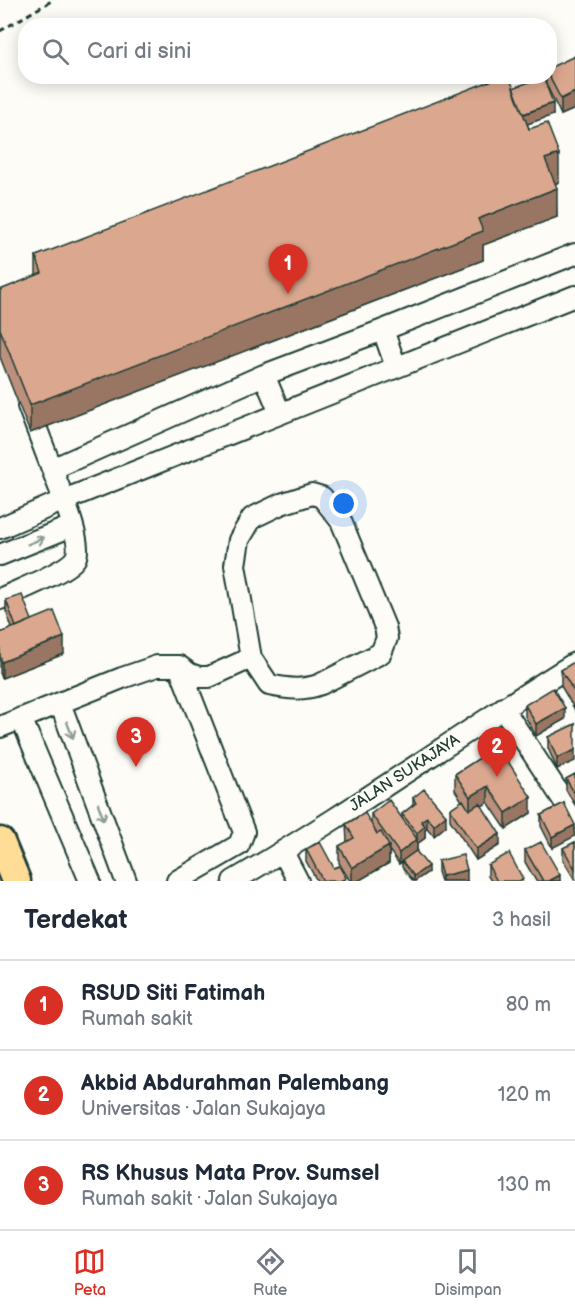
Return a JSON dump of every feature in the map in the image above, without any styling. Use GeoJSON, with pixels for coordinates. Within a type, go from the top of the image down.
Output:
{"type":"FeatureCollection","features":[{"type":"Feature","properties":{"kind":"highway"},"geometry":{"type":"LineString","coordinates":[[0,842],[16,881]]}},
{"type":"Feature","properties":{"kind":"street"},"geometry":{"type":"LineString","coordinates":[[501,94],[525,84]]}},
{"type":"Feature","properties":{"kind":"street"},"geometry":{"type":"LineString","coordinates":[[52,469],[264,375],[575,254]]}},
{"type":"Feature","properties":{"kind":"street"},"geometry":{"type":"LineString","coordinates":[[0,528],[63,500],[575,296]]}},
{"type":"Feature","properties":{"kind":"street"},"geometry":{"type":"LineString","coordinates":[[383,330],[396,367]]}},
{"type":"Feature","properties":{"kind":"street"},"geometry":{"type":"LineString","coordinates":[[264,375],[280,413]]}},
{"type":"Feature","properties":{"kind":"street"},"geometry":{"type":"LineString","coordinates":[[0,599],[56,572],[75,559],[77,554],[77,541],[72,526],[20,386]]}},
{"type":"Feature","properties":{"kind":"street"},"geometry":{"type":"LineString","coordinates":[[312,494],[322,498],[331,506],[345,532],[385,627],[387,638],[385,645],[381,653],[310,688],[288,689],[269,685],[251,658],[235,564],[239,540],[252,518],[281,504],[312,494]]}},
{"type":"Feature","properties":{"kind":"street"},"geometry":{"type":"LineString","coordinates":[[0,555],[72,526]]}},
{"type":"Feature","properties":{"kind":"street"},"geometry":{"type":"LineString","coordinates":[[0,727],[157,666],[179,666],[190,674],[209,677],[251,658]]}},
{"type":"Feature","properties":{"kind":"street","name":"JALAN SUKAJAYA"},"geometry":{"type":"LineString","coordinates":[[233,881],[284,852],[502,708],[575,663]]}},
{"type":"Feature","properties":{"kind":"street"},"geometry":{"type":"LineString","coordinates":[[177,881],[239,845],[244,832],[179,666]]}},
{"type":"Feature","properties":{"kind":"street"},"geometry":{"type":"LineString","coordinates":[[60,703],[126,881]]}},
{"type":"Feature","properties":{"kind":"street"},"geometry":{"type":"LineString","coordinates":[[502,708],[575,818]]}},
{"type":"Feature","properties":{"kind":"street"},"geometry":{"type":"LineString","coordinates":[[21,718],[90,881]]}},
{"type":"Feature","properties":{"kind":"street"},"geometry":{"type":"LineString","coordinates":[[284,852],[298,881]]}},
{"type":"Feature","properties":{"kind":"path"},"geometry":{"type":"LineString","coordinates":[[22,18],[53,0]]}},
{"type":"Feature","properties":{"kind":"path"},"geometry":{"type":"LineString","coordinates":[[0,31],[18,20]]}},
{"type":"Feature","properties":{"kind":"building"},"geometry":{"type":"Polygon","coordinates":[[[575,56],[575,92],[561,99],[553,84],[557,84],[557,64],[575,56]]]}},
{"type":"Feature","properties":{"kind":"building"},"geometry":{"type":"Polygon","coordinates":[[[482,84],[512,84],[529,129],[547,123],[559,154],[545,159],[557,188],[478,219],[483,231],[30,405],[0,329],[0,290],[42,273],[36,256],[482,84]]]}},
{"type":"Feature","properties":{"kind":"building"},"geometry":{"type":"Polygon","coordinates":[[[524,84],[546,84],[553,103],[523,114],[513,88],[524,84]]]}},
{"type":"Feature","properties":{"kind":"building"},"geometry":{"type":"Polygon","coordinates":[[[22,595],[32,620],[16,627],[6,600],[22,595]]]}},
{"type":"Feature","properties":{"kind":"building"},"geometry":{"type":"Polygon","coordinates":[[[54,611],[64,637],[2,662],[0,633],[54,611]]]}},
{"type":"Feature","properties":{"kind":"building"},"geometry":{"type":"Polygon","coordinates":[[[574,662],[575,665],[575,693],[561,670],[574,662]]]}},
{"type":"Feature","properties":{"kind":"building"},"geometry":{"type":"Polygon","coordinates":[[[553,688],[565,708],[536,724],[525,705],[553,688]]]}},
{"type":"Feature","properties":{"kind":"building"},"geometry":{"type":"Polygon","coordinates":[[[575,724],[575,750],[557,758],[548,737],[575,724]]]}},
{"type":"Feature","properties":{"kind":"building"},"geometry":{"type":"Polygon","coordinates":[[[498,746],[531,797],[506,813],[488,786],[470,797],[455,774],[498,746]]]}},
{"type":"Feature","properties":{"kind":"building"},"geometry":{"type":"Polygon","coordinates":[[[575,774],[575,794],[566,779],[575,774]]]}},
{"type":"Feature","properties":{"kind":"building"},"geometry":{"type":"Polygon","coordinates":[[[424,789],[446,815],[434,825],[427,817],[421,821],[425,826],[417,833],[402,814],[416,803],[413,798],[424,789]]]}},
{"type":"Feature","properties":{"kind":"building"},"geometry":{"type":"Polygon","coordinates":[[[389,800],[417,839],[399,853],[371,814],[389,800]]]}},
{"type":"Feature","properties":{"kind":"building"},"geometry":{"type":"Polygon","coordinates":[[[463,800],[469,810],[480,803],[500,834],[476,849],[450,809],[463,800]]]}},
{"type":"Feature","properties":{"kind":"building"},"geometry":{"type":"Polygon","coordinates":[[[564,803],[575,825],[552,837],[541,815],[564,803]]]}},
{"type":"Feature","properties":{"kind":"building"},"geometry":{"type":"Polygon","coordinates":[[[365,813],[377,834],[381,832],[389,846],[352,868],[339,846],[354,838],[346,824],[365,813]]]}},
{"type":"Feature","properties":{"kind":"building"},"geometry":{"type":"Polygon","coordinates":[[[320,842],[334,868],[339,866],[346,878],[340,881],[323,881],[306,849],[320,842]]]}},
{"type":"Feature","properties":{"kind":"building"},"geometry":{"type":"Polygon","coordinates":[[[541,842],[560,875],[549,881],[543,881],[525,850],[541,842]]]}},
{"type":"Feature","properties":{"kind":"building"},"geometry":{"type":"Polygon","coordinates":[[[575,842],[575,869],[563,848],[575,842]]]}},
{"type":"Feature","properties":{"kind":"building"},"geometry":{"type":"Polygon","coordinates":[[[416,851],[428,866],[414,876],[402,861],[416,851]]]}},
{"type":"Feature","properties":{"kind":"building"},"geometry":{"type":"Polygon","coordinates":[[[509,853],[523,879],[497,881],[488,865],[509,853]]]}},
{"type":"Feature","properties":{"kind":"building"},"geometry":{"type":"Polygon","coordinates":[[[463,855],[467,870],[442,876],[438,861],[463,855]]]}},
{"type":"Feature","properties":{"kind":"place","name":"RSUD Siti Fatimah"},"geometry":{"type":"Point","coordinates":[288,294]}},
{"type":"Feature","properties":{"kind":"place","name":"RS Khusus Mata Prov. Sumsel"},"geometry":{"type":"Point","coordinates":[136,767]}},
{"type":"Feature","properties":{"kind":"place","name":"Akbid Abdurahman Palembang"},"geometry":{"type":"Point","coordinates":[497,777]}}]}
